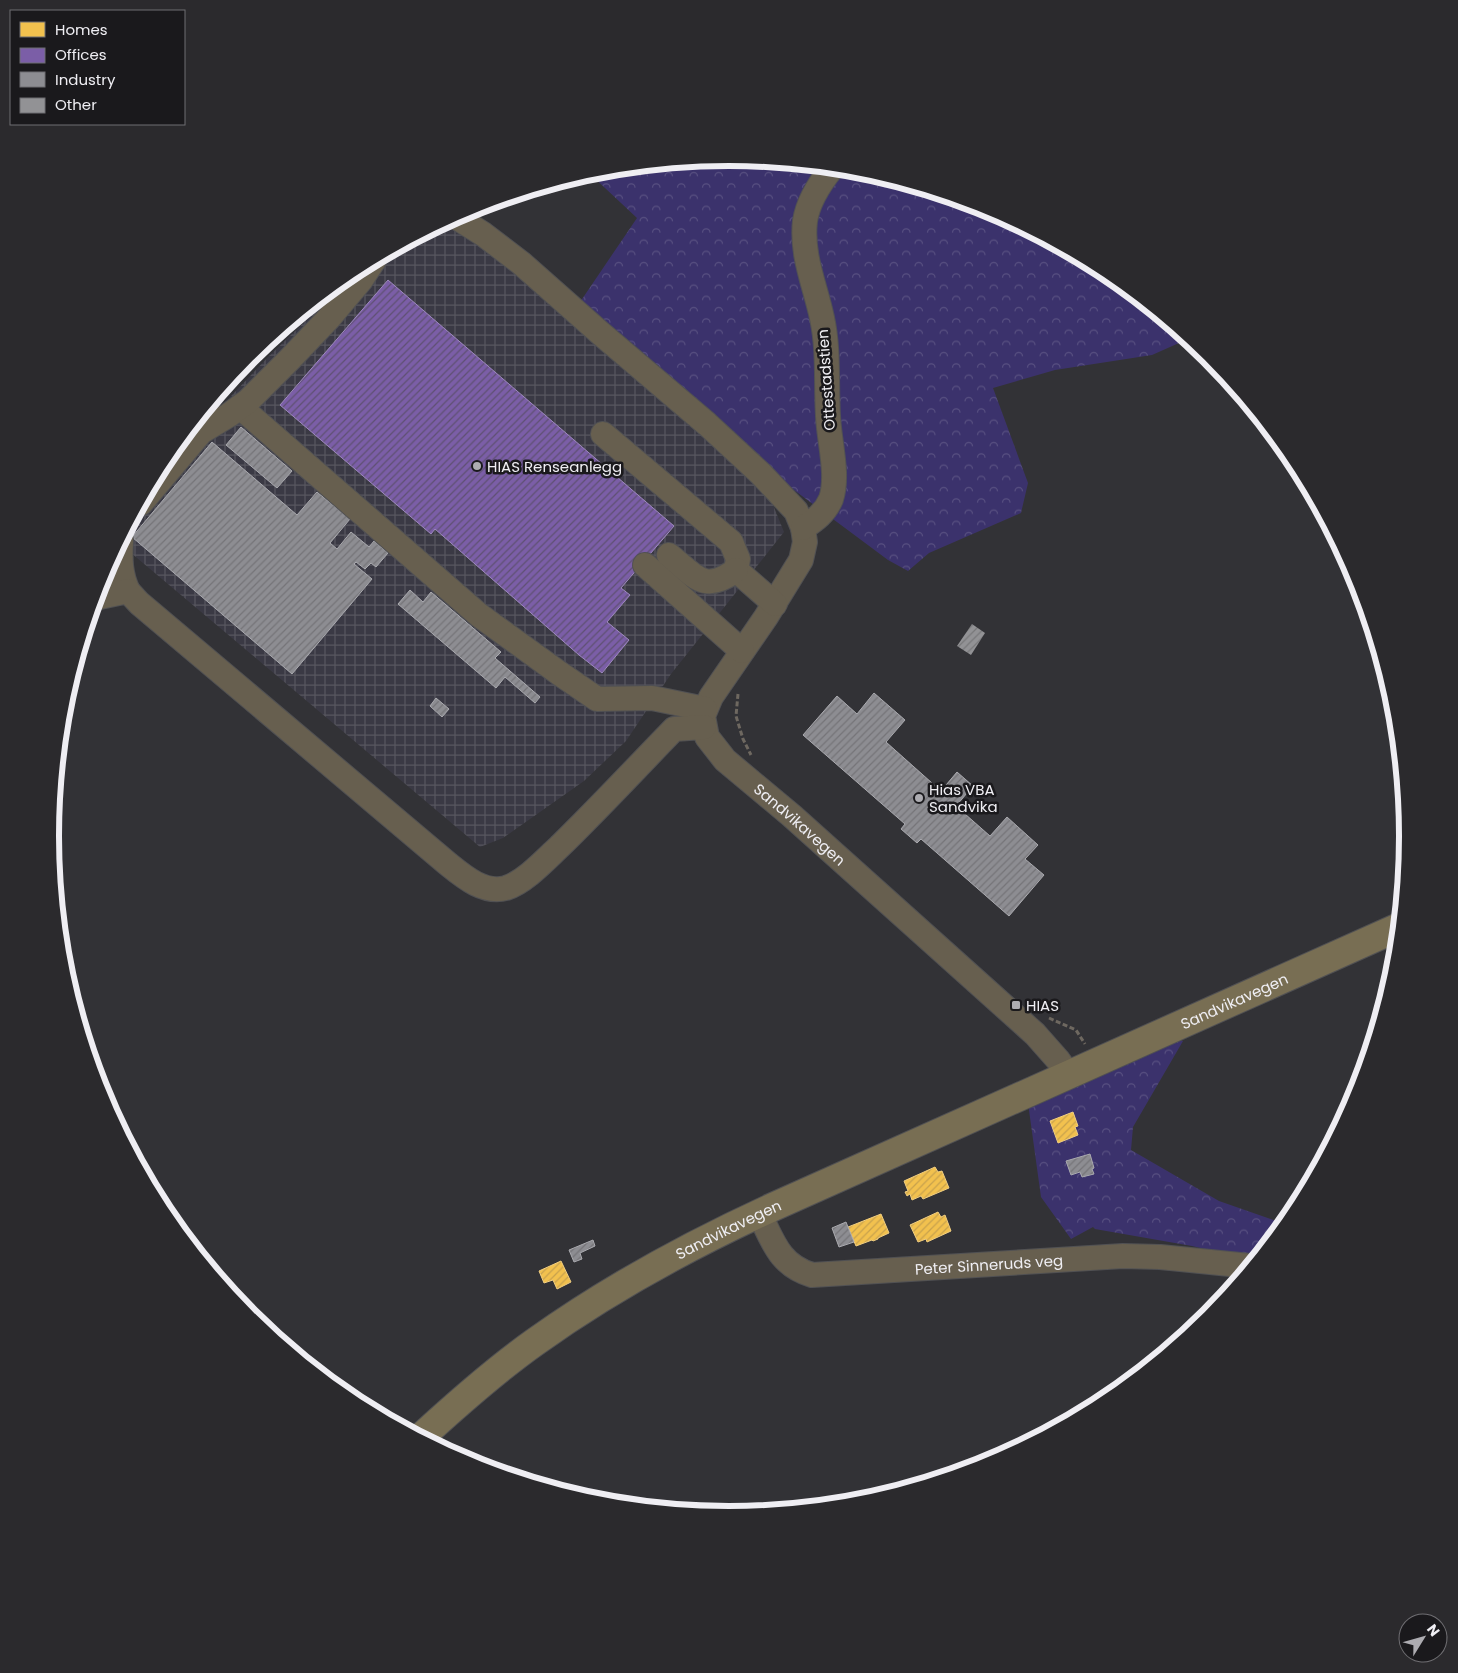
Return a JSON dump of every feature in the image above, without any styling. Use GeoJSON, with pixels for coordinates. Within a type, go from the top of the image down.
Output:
{"type":"FeatureCollection","features":[{"type":"Feature","properties":{"kind":"main road","name":"Sandvikavegen"},"geometry":{"type":"LineString","coordinates":[[425,1434],[534,1342],[584,1309],[677,1254],[759,1213],[1393,930]]}},
{"type":"Feature","properties":{"kind":"street","name":"Ottestadstien"},"geometry":{"type":"LineString","coordinates":[[802,528],[818,518],[825,510],[832,494],[833,481],[828,416],[827,357],[822,317],[808,266],[804,229],[805,219],[812,198],[828,174]]}},
{"type":"Feature","properties":{"kind":"street"},"geometry":{"type":"LineString","coordinates":[[464,221],[504,248],[707,424],[762,474],[796,511],[805,542],[801,560],[775,604],[711,697],[705,718]]}},
{"type":"Feature","properties":{"kind":"street"},"geometry":{"type":"LineString","coordinates":[[165,475],[201,432],[240,407],[290,359],[329,318],[365,274]]}},
{"type":"Feature","properties":{"kind":"street"},"geometry":{"type":"LineString","coordinates":[[240,407],[479,615],[597,699],[652,698],[705,718]]}},
{"type":"Feature","properties":{"kind":"street"},"geometry":{"type":"LineString","coordinates":[[603,434],[732,542],[738,559],[736,570],[724,579],[713,582],[702,581],[669,555]]}},
{"type":"Feature","properties":{"kind":"street"},"geometry":{"type":"LineString","coordinates":[[120,558],[123,579],[128,590],[146,609],[448,864],[467,879],[486,888],[506,888],[526,877],[586,821],[674,729],[705,718]]}},
{"type":"Feature","properties":{"kind":"street"},"geometry":{"type":"LineString","coordinates":[[646,565],[742,651]]}},
{"type":"Feature","properties":{"kind":"street"},"geometry":{"type":"LineString","coordinates":[[736,570],[775,604]]}},
{"type":"Feature","properties":{"kind":"street"},"geometry":{"type":"LineString","coordinates":[[104,596],[128,590]]}},
{"type":"Feature","properties":{"kind":"street","name":"Sandvikavegen"},"geometry":{"type":"LineString","coordinates":[[705,718],[707,737],[725,760],[792,816],[1035,1034],[1068,1074]]}},
{"type":"Feature","properties":{"kind":"street","name":"Peter Sinneruds veg"},"geometry":{"type":"LineString","coordinates":[[759,1213],[785,1261],[812,1275],[1123,1256],[1160,1257],[1244,1265]]}},
{"type":"Feature","properties":{"kind":"path"},"geometry":{"type":"LineString","coordinates":[[738,692],[736,716],[743,739],[752,758]]}},
{"type":"Feature","properties":{"kind":"path"},"geometry":{"type":"LineString","coordinates":[[1042,1015],[1076,1030],[1087,1047]]}},
{"type":"Feature","properties":{"kind":"shaded area"},"geometry":{"type":"Polygon","coordinates":[[[459,223],[765,485],[784,532],[671,674],[626,741],[584,781],[503,838],[480,847],[125,548],[149,501],[187,442],[269,356],[326,301],[357,279],[394,256],[459,223]]]}},
{"type":"Feature","properties":{"kind":"green space"},"geometry":{"type":"Polygon","coordinates":[[[729,166],[816,172],[860,179],[944,202],[985,217],[1025,235],[1101,279],[1137,305],[1181,342],[1152,355],[1055,370],[993,388],[1028,483],[1021,513],[929,553],[908,571],[888,560],[755,461],[576,308],[637,218],[596,179],[642,172],[729,166]]]}},
{"type":"Feature","properties":{"kind":"green space"},"geometry":{"type":"Polygon","coordinates":[[[1158,1037],[1183,1041],[1133,1127],[1131,1150],[1219,1201],[1277,1221],[1249,1259],[1192,1246],[1095,1229],[1093,1227],[1071,1239],[1041,1197],[1028,1103],[1158,1037]]]}},
{"type":"Feature","properties":{"kind":"building: Homes"},"geometry":{"type":"Polygon","coordinates":[[[1073,1112],[1078,1126],[1075,1127],[1078,1135],[1058,1143],[1050,1121],[1073,1112]]]}},
{"type":"Feature","properties":{"kind":"building: Homes"},"geometry":{"type":"Polygon","coordinates":[[[935,1167],[938,1172],[942,1171],[949,1188],[923,1199],[921,1196],[912,1200],[910,1194],[907,1196],[905,1192],[908,1191],[904,1181],[935,1167]]]}},
{"type":"Feature","properties":{"kind":"building: Homes"},"geometry":{"type":"Polygon","coordinates":[[[938,1212],[941,1217],[945,1215],[951,1231],[927,1242],[926,1239],[918,1242],[910,1225],[938,1212]]]}},
{"type":"Feature","properties":{"kind":"building: Homes"},"geometry":{"type":"Polygon","coordinates":[[[881,1214],[889,1233],[873,1241],[856,1246],[848,1227],[881,1214]]]}},
{"type":"Feature","properties":{"kind":"building: Homes"},"geometry":{"type":"Polygon","coordinates":[[[561,1261],[571,1282],[557,1289],[553,1280],[544,1283],[539,1271],[561,1261]]]}},
{"type":"Feature","properties":{"kind":"building: Offices","name":"HIAS Renseanlegg"},"geometry":{"type":"Polygon","coordinates":[[[388,280],[674,526],[621,588],[630,595],[607,622],[629,640],[602,673],[435,529],[431,534],[280,405],[388,280]]]}},
{"type":"Feature","properties":{"kind":"building: Industry"},"geometry":{"type":"Polygon","coordinates":[[[241,427],[292,471],[277,488],[226,445],[241,427]]]}},
{"type":"Feature","properties":{"kind":"building: Industry"},"geometry":{"type":"Polygon","coordinates":[[[212,442],[297,515],[317,492],[350,519],[330,543],[337,549],[351,532],[369,547],[374,541],[388,553],[376,567],[371,563],[365,569],[356,562],[354,564],[372,579],[292,674],[132,537],[212,442]]]}},
{"type":"Feature","properties":{"kind":"building: Industry"},"geometry":{"type":"Polygon","coordinates":[[[410,590],[423,602],[431,592],[501,652],[495,658],[540,697],[535,703],[505,677],[496,688],[398,604],[410,590]]]}},
{"type":"Feature","properties":{"kind":"building: Industry","name":"Hias VBA Sandvika"},"geometry":{"type":"Polygon","coordinates":[[[874,693],[905,720],[886,742],[941,791],[957,772],[973,786],[956,806],[990,836],[1007,817],[1038,845],[1025,859],[1044,875],[1009,916],[921,839],[917,843],[901,829],[905,824],[803,735],[837,696],[857,714],[874,693]]]}},
{"type":"Feature","properties":{"kind":"building: Industry"},"geometry":{"type":"Polygon","coordinates":[[[436,698],[449,709],[442,717],[430,706],[436,698]]]}},
{"type":"Feature","properties":{"kind":"building: Industry"},"geometry":{"type":"Polygon","coordinates":[[[1090,1154],[1094,1174],[1082,1177],[1080,1172],[1071,1175],[1066,1161],[1090,1154]]]}},
{"type":"Feature","properties":{"kind":"building: Industry"},"geometry":{"type":"Polygon","coordinates":[[[846,1222],[854,1242],[839,1247],[832,1228],[846,1222]]]}},
{"type":"Feature","properties":{"kind":"building: Industry"},"geometry":{"type":"Polygon","coordinates":[[[593,1240],[595,1246],[580,1253],[582,1259],[574,1262],[569,1250],[593,1240]]]}},
{"type":"Feature","properties":{"kind":"building: Other"},"geometry":{"type":"Polygon","coordinates":[[[972,624],[985,633],[971,655],[957,646],[972,624]]]}},
{"type":"Feature","properties":{"kind":"place","name":"HIAS Renseanlegg"},"geometry":{"type":"Point","coordinates":[477,466]}},
{"type":"Feature","properties":{"kind":"place","name":"Hias VBA Sandvika"},"geometry":{"type":"Point","coordinates":[919,798]}},
{"type":"Feature","properties":{"kind":"place","name":"HIAS"},"geometry":{"type":"Point","coordinates":[1016,1005]}}]}
